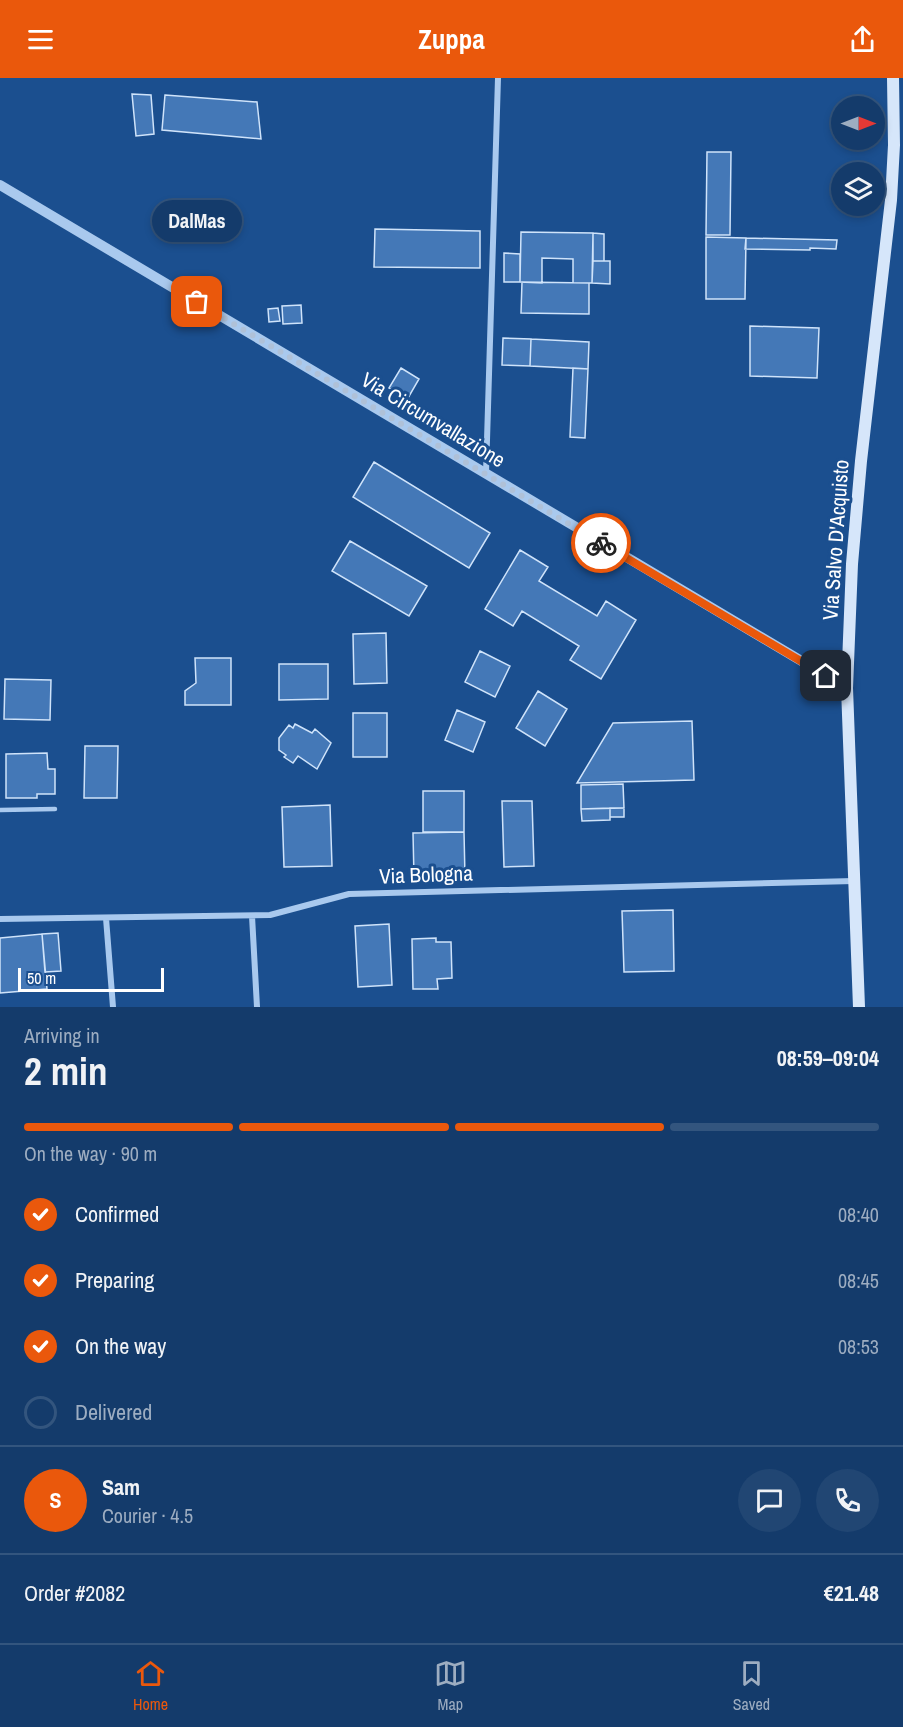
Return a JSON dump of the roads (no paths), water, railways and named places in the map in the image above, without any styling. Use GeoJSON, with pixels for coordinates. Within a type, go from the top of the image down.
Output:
{"type":"FeatureCollection","features":[{"type":"Feature","properties":{"kind":"main road","name":"Via Salvo D'Acquisto"},"geometry":{"type":"LineString","coordinates":[[859,1007],[847,688],[852,564],[861,461],[891,200],[894,146],[893,78]]}},
{"type":"Feature","properties":{"kind":"street"},"geometry":{"type":"LineString","coordinates":[[486,474],[498,78]]}},
{"type":"Feature","properties":{"kind":"street","name":"Via Circumvallazione"},"geometry":{"type":"LineString","coordinates":[[0,185],[847,688]]}},
{"type":"Feature","properties":{"kind":"street","name":"Via Bologna"},"geometry":{"type":"LineString","coordinates":[[0,920],[270,915],[349,894],[855,881]]}},
{"type":"Feature","properties":{"kind":"street"},"geometry":{"type":"LineString","coordinates":[[252,916],[257,1007]]}},
{"type":"Feature","properties":{"kind":"street"},"geometry":{"type":"LineString","coordinates":[[106,918],[112,1007]]}},
{"type":"Feature","properties":{"kind":"lane"},"geometry":{"type":"LineString","coordinates":[[0,810],[55,809]]}},
{"type":"Feature","properties":{"kind":"place","name":"DalMas"},"geometry":{"type":"Point","coordinates":[197,302]}}]}
